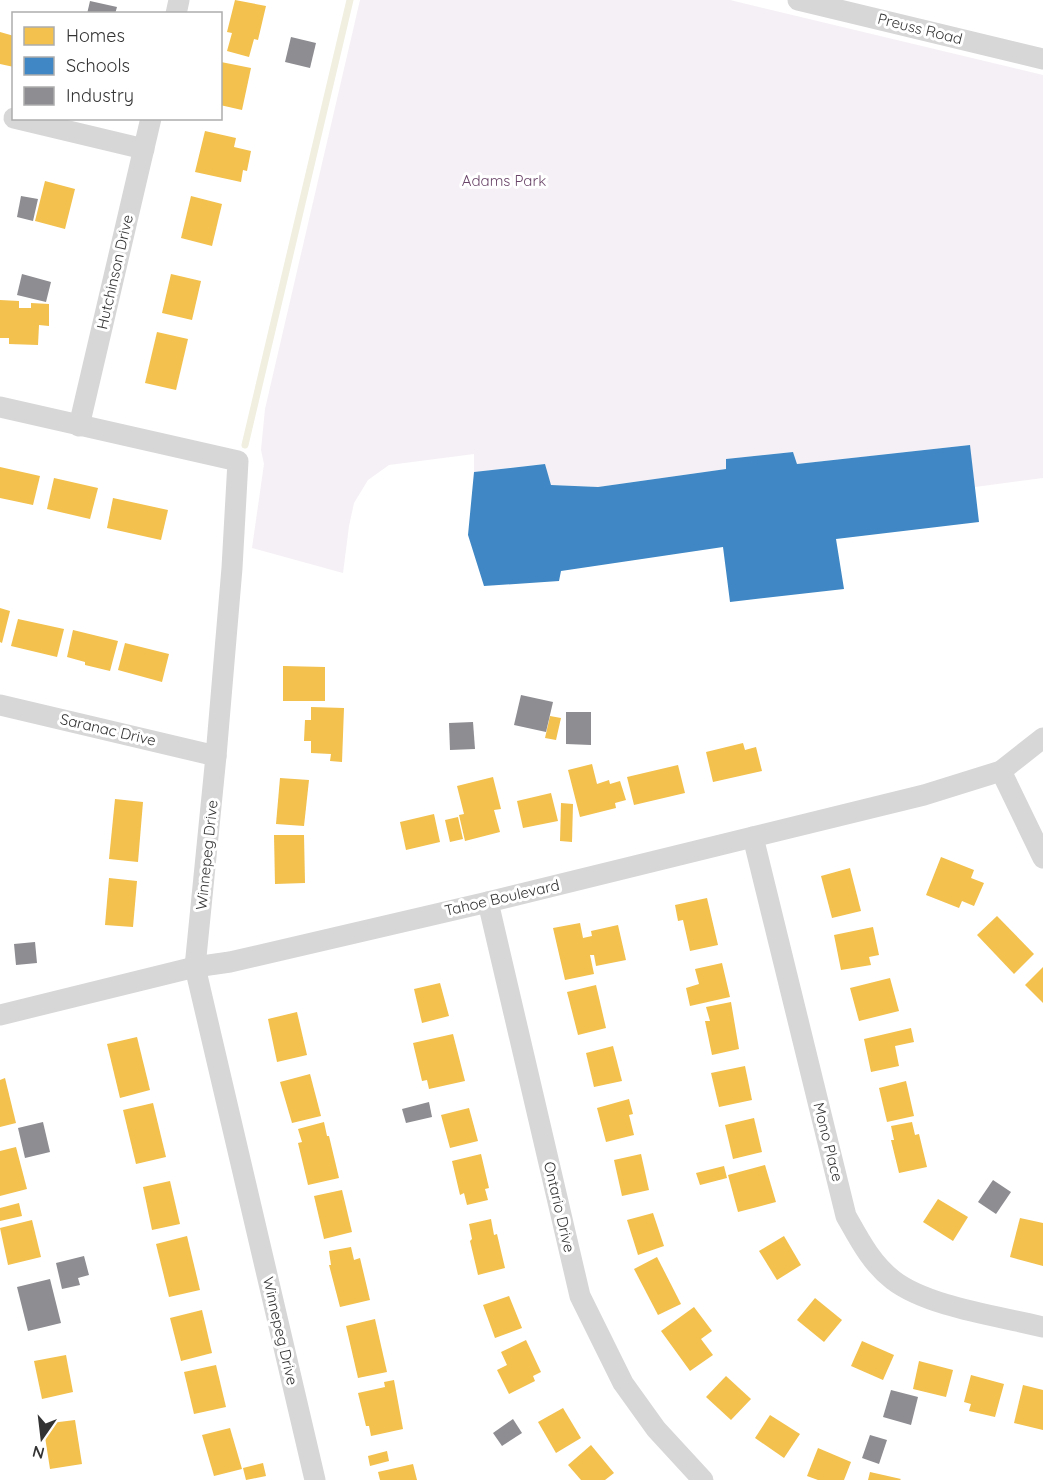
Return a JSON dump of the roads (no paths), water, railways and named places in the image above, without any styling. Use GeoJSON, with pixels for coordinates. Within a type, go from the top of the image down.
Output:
{"type":"FeatureCollection","features":[{"type":"Feature","properties":{"kind":"street","name":"Preuss Road"},"geometry":{"type":"LineString","coordinates":[[798,0],[1043,59]]}},
{"type":"Feature","properties":{"kind":"street"},"geometry":{"type":"LineString","coordinates":[[22,120],[144,149]]}},
{"type":"Feature","properties":{"kind":"street","name":"Hutchinson Drive"},"geometry":{"type":"LineString","coordinates":[[79,426],[151,120]]}},
{"type":"Feature","properties":{"kind":"street","name":"Winnepeg Drive"},"geometry":{"type":"LineString","coordinates":[[0,406],[238,461],[216,756],[195,967],[315,1480]]}},
{"type":"Feature","properties":{"kind":"street","name":"Saranac Drive"},"geometry":{"type":"LineString","coordinates":[[0,705],[216,756]]}},
{"type":"Feature","properties":{"kind":"street"},"geometry":{"type":"LineString","coordinates":[[1043,738],[1001,771],[1043,858]]}},
{"type":"Feature","properties":{"kind":"street","name":"Tahoe Boulevard"},"geometry":{"type":"LineString","coordinates":[[0,1016],[195,967],[230,962],[488,902],[924,795],[1001,771]]}},
{"type":"Feature","properties":{"kind":"street","name":"Mono Place"},"geometry":{"type":"LineString","coordinates":[[753,837],[846,1216],[866,1252],[892,1279],[924,1298],[1043,1327]]}},
{"type":"Feature","properties":{"kind":"street","name":"Ontario Drive"},"geometry":{"type":"LineString","coordinates":[[488,902],[580,1296],[623,1383],[656,1429],[703,1480]]}},
{"type":"Feature","properties":{"kind":"waterway"},"geometry":{"type":"LineString","coordinates":[[245,445],[350,0]]}},
{"type":"Feature","properties":{"kind":"park label","name":"Adams Park"},"geometry":{"type":"Point","coordinates":[504,181]}}]}
